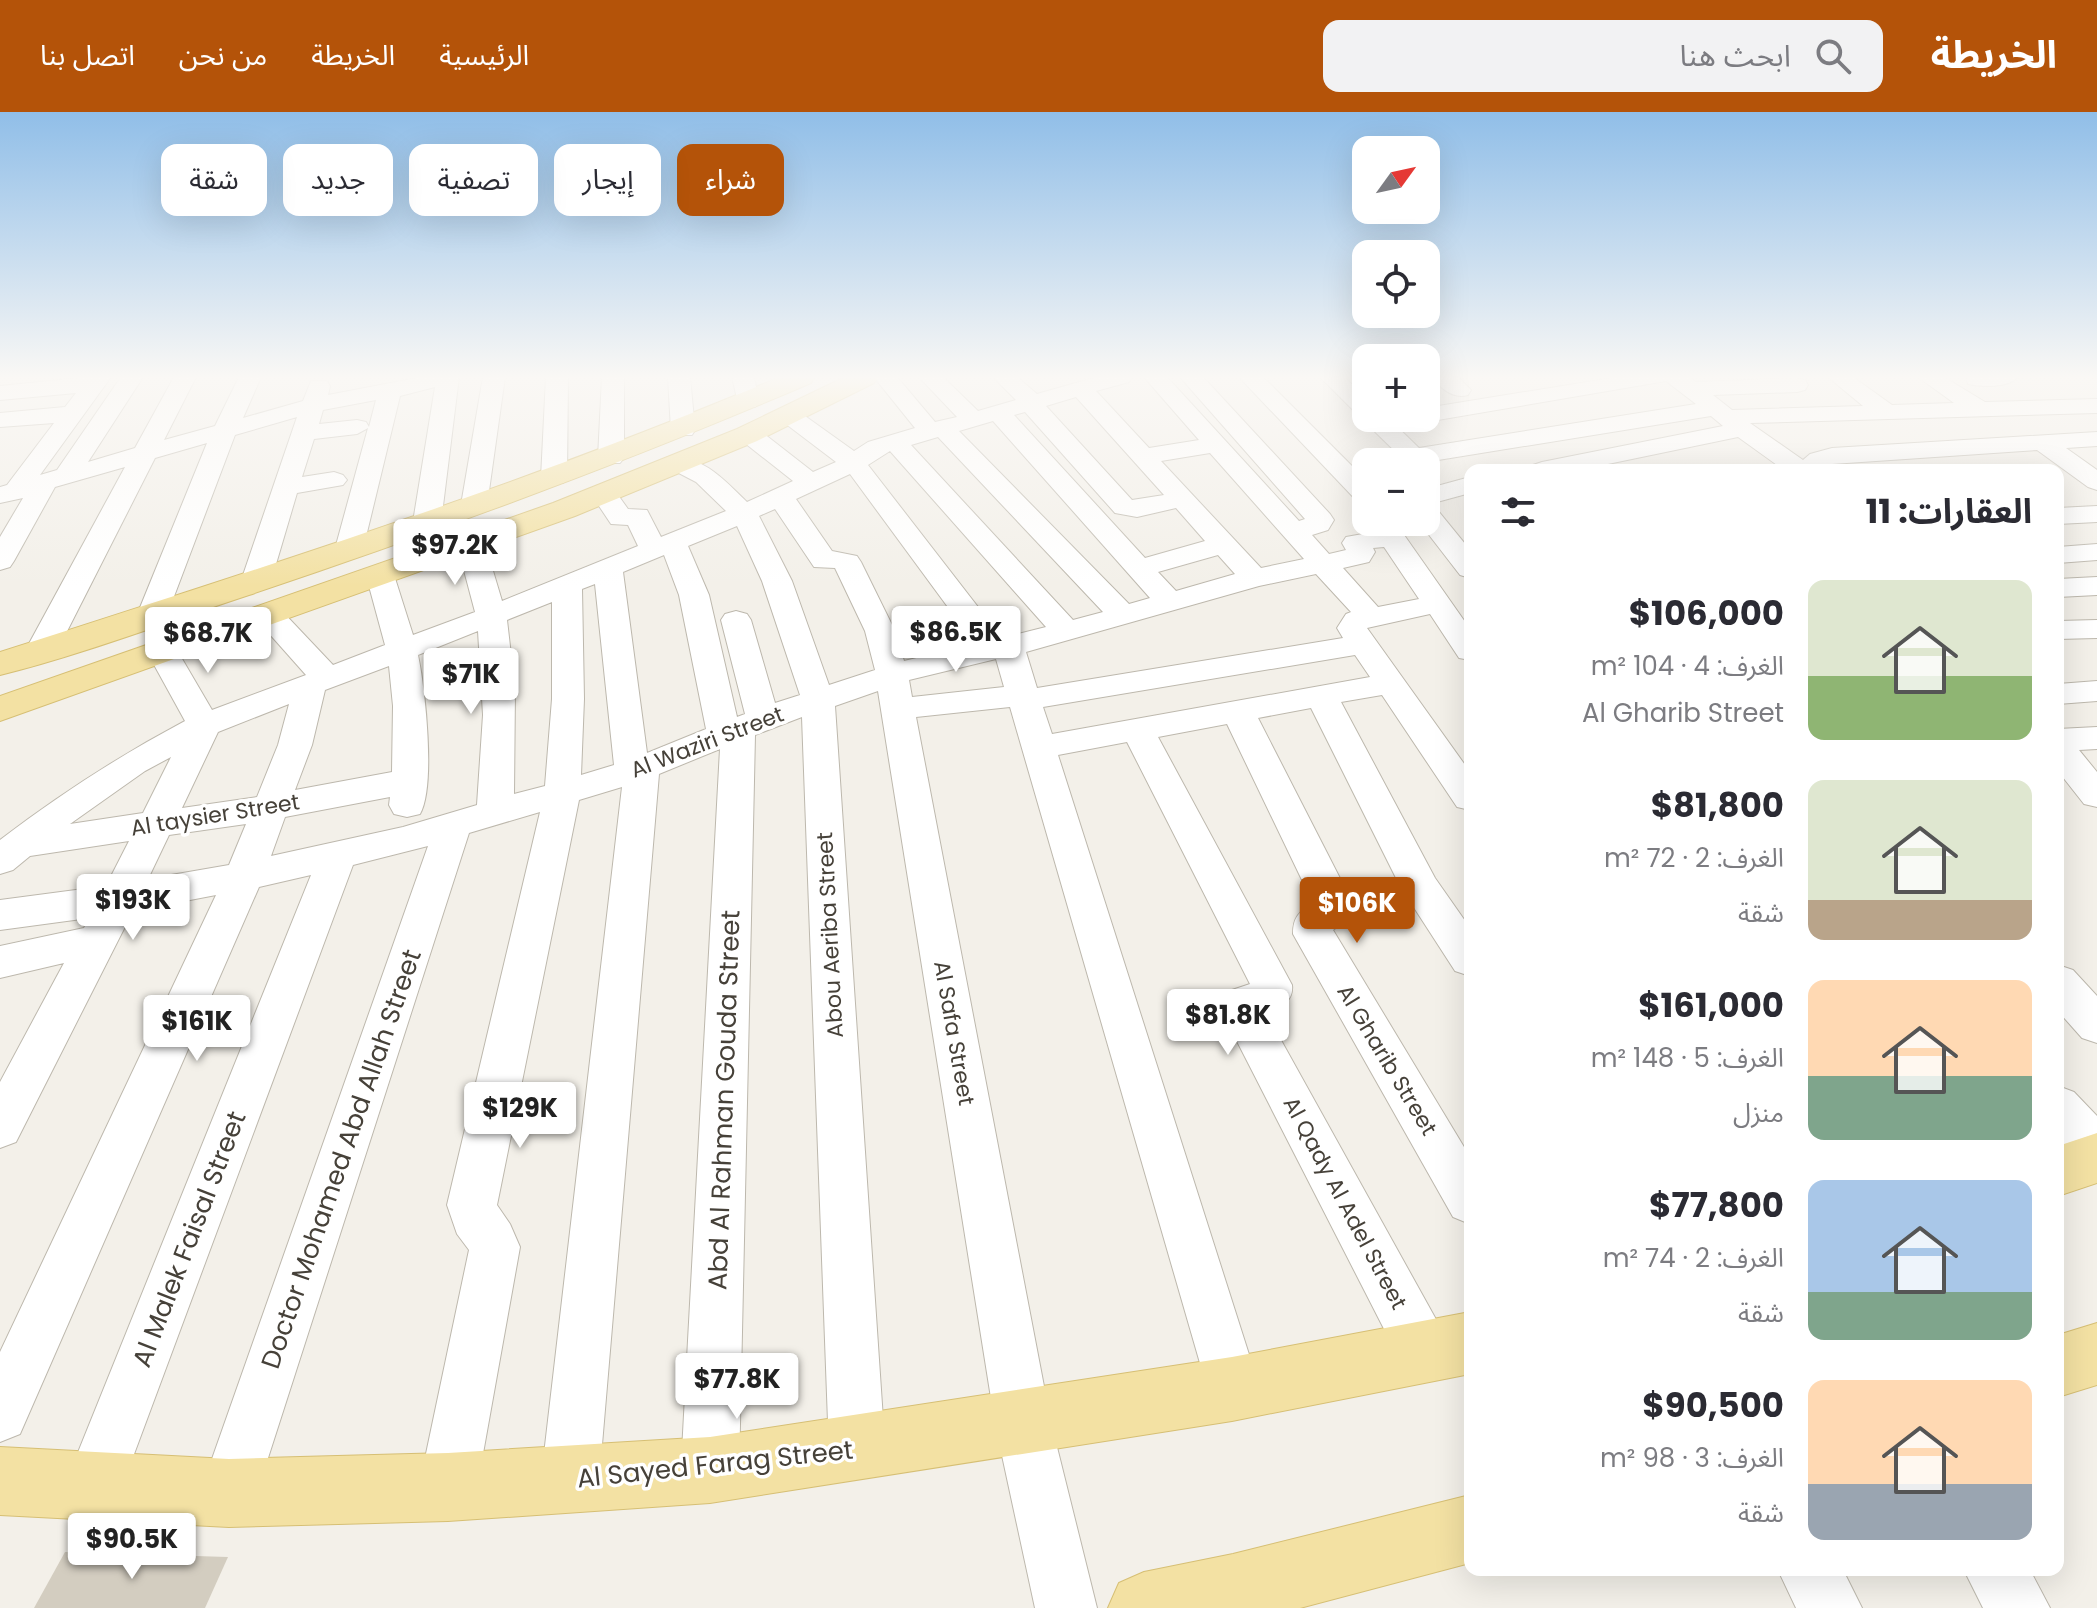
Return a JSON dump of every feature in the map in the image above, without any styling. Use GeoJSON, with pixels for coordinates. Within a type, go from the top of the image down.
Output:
{"type":"FeatureCollection","features":[{"type":"Feature","properties":{"kind":"main road"},"geometry":{"type":"LineString","coordinates":[[0,664],[256,581],[611,458],[682,447]]}},
{"type":"Feature","properties":{"kind":"main road"},"geometry":{"type":"LineString","coordinates":[[0,709],[468,545],[604,494],[682,447]]}},
{"type":"Feature","properties":{"kind":"main road"},"geometry":{"type":"LineString","coordinates":[[434,520],[468,545]]}},
{"type":"Feature","properties":{"kind":"main road"},"geometry":{"type":"LineString","coordinates":[[2064,1169],[2097,1158]]}},
{"type":"Feature","properties":{"kind":"main road","name":"Al Sayed Farag Street"},"geometry":{"type":"LineString","coordinates":[[0,1481],[229,1493],[448,1487],[710,1470],[1232,1389],[1447,1347]]}},
{"type":"Feature","properties":{"kind":"main road"},"geometry":{"type":"LineString","coordinates":[[1144,1608],[1233,1590],[1464,1531]]}},
{"type":"Feature","properties":{"kind":"street"},"geometry":{"type":"LineString","coordinates":[[8,494],[48,447]]}},
{"type":"Feature","properties":{"kind":"street"},"geometry":{"type":"LineString","coordinates":[[0,561],[80,447]]}},
{"type":"Feature","properties":{"kind":"street"},"geometry":{"type":"LineString","coordinates":[[41,651],[146,447]]}},
{"type":"Feature","properties":{"kind":"street"},"geometry":{"type":"LineString","coordinates":[[8,494],[173,447]]}},
{"type":"Feature","properties":{"kind":"street"},"geometry":{"type":"LineString","coordinates":[[152,615],[218,447]]}},
{"type":"Feature","properties":{"kind":"street"},"geometry":{"type":"LineString","coordinates":[[256,581],[299,447]]}},
{"type":"Feature","properties":{"kind":"street"},"geometry":{"type":"LineString","coordinates":[[349,549],[369,447]]}},
{"type":"Feature","properties":{"kind":"street"},"geometry":{"type":"LineString","coordinates":[[434,520],[435,447]]}},
{"type":"Feature","properties":{"kind":"street"},"geometry":{"type":"LineString","coordinates":[[474,505],[483,447]]}},
{"type":"Feature","properties":{"kind":"street"},"geometry":{"type":"LineString","coordinates":[[554,478],[555,447]]}},
{"type":"Feature","properties":{"kind":"street"},"geometry":{"type":"LineString","coordinates":[[611,447],[611,458]]}},
{"type":"Feature","properties":{"kind":"street","name":"Abou Aeriba Street"},"geometry":{"type":"LineString","coordinates":[[682,447],[705,477],[779,498],[777,581],[818,700],[857,1449]]}},
{"type":"Feature","properties":{"kind":"street"},"geometry":{"type":"LineString","coordinates":[[755,447],[779,498]]}},
{"type":"Feature","properties":{"kind":"street"},"geometry":{"type":"LineString","coordinates":[[842,447],[1001,647],[1023,698],[1232,1389]]}},
{"type":"Feature","properties":{"kind":"street"},"geometry":{"type":"LineString","coordinates":[[10,852],[75,801],[133,763],[204,725],[402,651],[663,546],[779,498],[854,463],[863,454],[880,447]]}},
{"type":"Feature","properties":{"kind":"street"},"geometry":{"type":"LineString","coordinates":[[899,447],[1066,631]]}},
{"type":"Feature","properties":{"kind":"street"},"geometry":{"type":"LineString","coordinates":[[954,447],[1122,614]]}},
{"type":"Feature","properties":{"kind":"street"},"geometry":{"type":"LineString","coordinates":[[1018,447],[1169,601]]}},
{"type":"Feature","properties":{"kind":"street"},"geometry":{"type":"LineString","coordinates":[[1071,447],[1124,507],[1137,509],[1182,499]]}},
{"type":"Feature","properties":{"kind":"street"},"geometry":{"type":"LineString","coordinates":[[1150,447],[1182,499],[1254,578]]}},
{"type":"Feature","properties":{"kind":"street"},"geometry":{"type":"LineString","coordinates":[[1156,455],[1203,447]]}},
{"type":"Feature","properties":{"kind":"street"},"geometry":{"type":"LineString","coordinates":[[1216,447],[1323,563],[1367,630],[1391,683],[1457,758],[1464,780]]}},
{"type":"Feature","properties":{"kind":"street"},"geometry":{"type":"LineString","coordinates":[[1254,447],[1320,520],[1318,524],[1293,532]]}},
{"type":"Feature","properties":{"kind":"street"},"geometry":{"type":"LineString","coordinates":[[1284,447],[1298,462]]}},
{"type":"Feature","properties":{"kind":"street"},"geometry":{"type":"LineString","coordinates":[[1325,447],[1352,472]]}},
{"type":"Feature","properties":{"kind":"street"},"geometry":{"type":"LineString","coordinates":[[1332,447],[1352,469]]}},
{"type":"Feature","properties":{"kind":"street"},"geometry":{"type":"LineString","coordinates":[[1489,464],[1578,447]]}},
{"type":"Feature","properties":{"kind":"street"},"geometry":{"type":"LineString","coordinates":[[1563,464],[1625,447]]}},
{"type":"Feature","properties":{"kind":"street"},"geometry":{"type":"LineString","coordinates":[[1652,464],[1766,447],[1793,464]]}},
{"type":"Feature","properties":{"kind":"street"},"geometry":{"type":"LineString","coordinates":[[1812,464],[1832,456],[1981,447]]}},
{"type":"Feature","properties":{"kind":"street"},"geometry":{"type":"LineString","coordinates":[[2046,447],[2058,464]]}},
{"type":"Feature","properties":{"kind":"street"},"geometry":{"type":"LineString","coordinates":[[14,459],[41,457]]}},
{"type":"Feature","properties":{"kind":"street"},"geometry":{"type":"LineString","coordinates":[[1440,473],[1464,469]]}},
{"type":"Feature","properties":{"kind":"street"},"geometry":{"type":"LineString","coordinates":[[2064,472],[2096,474]]}},
{"type":"Feature","properties":{"kind":"street"},"geometry":{"type":"LineString","coordinates":[[286,487],[334,480]]}},
{"type":"Feature","properties":{"kind":"street"},"geometry":{"type":"LineString","coordinates":[[604,494],[621,518],[637,516],[663,546],[694,595],[742,728]]}},
{"type":"Feature","properties":{"kind":"street","name":"Al Safa Street"},"geometry":{"type":"LineString","coordinates":[[779,498],[824,561],[838,559],[847,562],[880,631],[894,692],[1023,1423],[1066,1608]]}},
{"type":"Feature","properties":{"kind":"street"},"geometry":{"type":"LineString","coordinates":[[2064,516],[2097,514]]}},
{"type":"Feature","properties":{"kind":"street"},"geometry":{"type":"LineString","coordinates":[[1440,531],[1464,561]]}},
{"type":"Feature","properties":{"kind":"street","name":"Al Waziri Street"},"geometry":{"type":"LineString","coordinates":[[0,915],[119,899],[244,876],[403,840],[637,770],[818,700],[894,692],[1001,647],[1254,578],[1359,556],[1356,543],[1371,536]]}},
{"type":"Feature","properties":{"kind":"street"},"geometry":{"type":"LineString","coordinates":[[1391,536],[1464,642]]}},
{"type":"Feature","properties":{"kind":"street","name":"Doctor Mohamed Abd Allah Street"},"geometry":{"type":"LineString","coordinates":[[229,1493],[474,820],[500,738],[499,673],[491,616],[468,545]]}},
{"type":"Feature","properties":{"kind":"street"},"geometry":{"type":"LineString","coordinates":[[1140,568],[1224,545]]}},
{"type":"Feature","properties":{"kind":"street"},"geometry":{"type":"LineString","coordinates":[[2064,555],[2097,552]]}},
{"type":"Feature","properties":{"kind":"street"},"geometry":{"type":"LineString","coordinates":[[570,1480],[637,770],[608,568]]}},
{"type":"Feature","properties":{"kind":"street"},"geometry":{"type":"LineString","coordinates":[[380,575],[402,651],[409,733],[409,781],[403,840]]}},
{"type":"Feature","properties":{"kind":"street"},"geometry":{"type":"LineString","coordinates":[[448,1487],[495,1247],[488,1231],[475,1220],[472,1205],[562,794],[568,699],[567,585]]}},
{"type":"Feature","properties":{"kind":"street"},"geometry":{"type":"LineString","coordinates":[[2064,588],[2097,586]]}},
{"type":"Feature","properties":{"kind":"street"},"geometry":{"type":"LineString","coordinates":[[894,692],[1023,698],[1367,630],[1437,604]]}},
{"type":"Feature","properties":{"kind":"street"},"geometry":{"type":"LineString","coordinates":[[269,615],[319,682]]}},
{"type":"Feature","properties":{"kind":"street"},"geometry":{"type":"LineString","coordinates":[[736,620],[742,728]]}},
{"type":"Feature","properties":{"kind":"street"},"geometry":{"type":"LineString","coordinates":[[2064,630],[2097,629]]}},
{"type":"Feature","properties":{"kind":"street"},"geometry":{"type":"LineString","coordinates":[[163,652],[204,725]]}},
{"type":"Feature","properties":{"kind":"street"},"geometry":{"type":"LineString","coordinates":[[0,1414],[244,876],[319,682]]}},
{"type":"Feature","properties":{"kind":"street"},"geometry":{"type":"LineString","coordinates":[[1038,748],[1391,683]]}},
{"type":"Feature","properties":{"kind":"street"},"geometry":{"type":"LineString","coordinates":[[2064,694],[2097,691]]}},
{"type":"Feature","properties":{"kind":"street"},"geometry":{"type":"LineString","coordinates":[[1321,696],[1420,886],[1464,951]]}},
{"type":"Feature","properties":{"kind":"street"},"geometry":{"type":"LineString","coordinates":[[1238,711],[1334,908],[1420,886]]}},
{"type":"Feature","properties":{"kind":"street"},"geometry":{"type":"LineString","coordinates":[[0,1127],[119,899],[204,725]]}},
{"type":"Feature","properties":{"kind":"street","name":"Abd Al Rahman Gouda Street"},"geometry":{"type":"LineString","coordinates":[[710,1470],[742,728]]}},
{"type":"Feature","properties":{"kind":"street","name":"Al Qady Al Adel Street"},"geometry":{"type":"LineString","coordinates":[[1138,730],[1271,985],[1270,994],[1244,1003],[1244,1014],[1447,1347]]}},
{"type":"Feature","properties":{"kind":"street"},"geometry":{"type":"LineString","coordinates":[[2064,740],[2097,738]]}},
{"type":"Feature","properties":{"kind":"street"},"geometry":{"type":"LineString","coordinates":[[2064,757],[2086,789]]}},
{"type":"Feature","properties":{"kind":"street","name":"Al taysier Street"},"geometry":{"type":"LineString","coordinates":[[10,852],[409,781]]}},
{"type":"Feature","properties":{"kind":"street","name":"Al Malek Faisal Street"},"geometry":{"type":"LineString","coordinates":[[93,1487],[337,857]]}},
{"type":"Feature","properties":{"kind":"street","name":"Al Gharib Street"},"geometry":{"type":"LineString","coordinates":[[1334,908],[1313,923],[1313,934],[1464,1191]]}},
{"type":"Feature","properties":{"kind":"street"},"geometry":{"type":"LineString","coordinates":[[0,962],[98,940]]}},
{"type":"Feature","properties":{"kind":"street"},"geometry":{"type":"LineString","coordinates":[[2064,989],[2097,1025]]}},
{"type":"Feature","properties":{"kind":"street"},"geometry":{"type":"LineString","coordinates":[[2064,1112],[2097,1148]]}},
{"type":"Feature","properties":{"kind":"street"},"geometry":{"type":"LineString","coordinates":[[1812,1576],[1831,1608]]}},
{"type":"Feature","properties":{"kind":"street"},"geometry":{"type":"LineString","coordinates":[[1998,1576],[2019,1608]]}},
{"type":"Feature","properties":{"kind":"building"},"geometry":{"type":"Polygon","coordinates":[[[65,1552],[228,1557],[205,1608],[34,1608],[65,1552]]]}}]}
